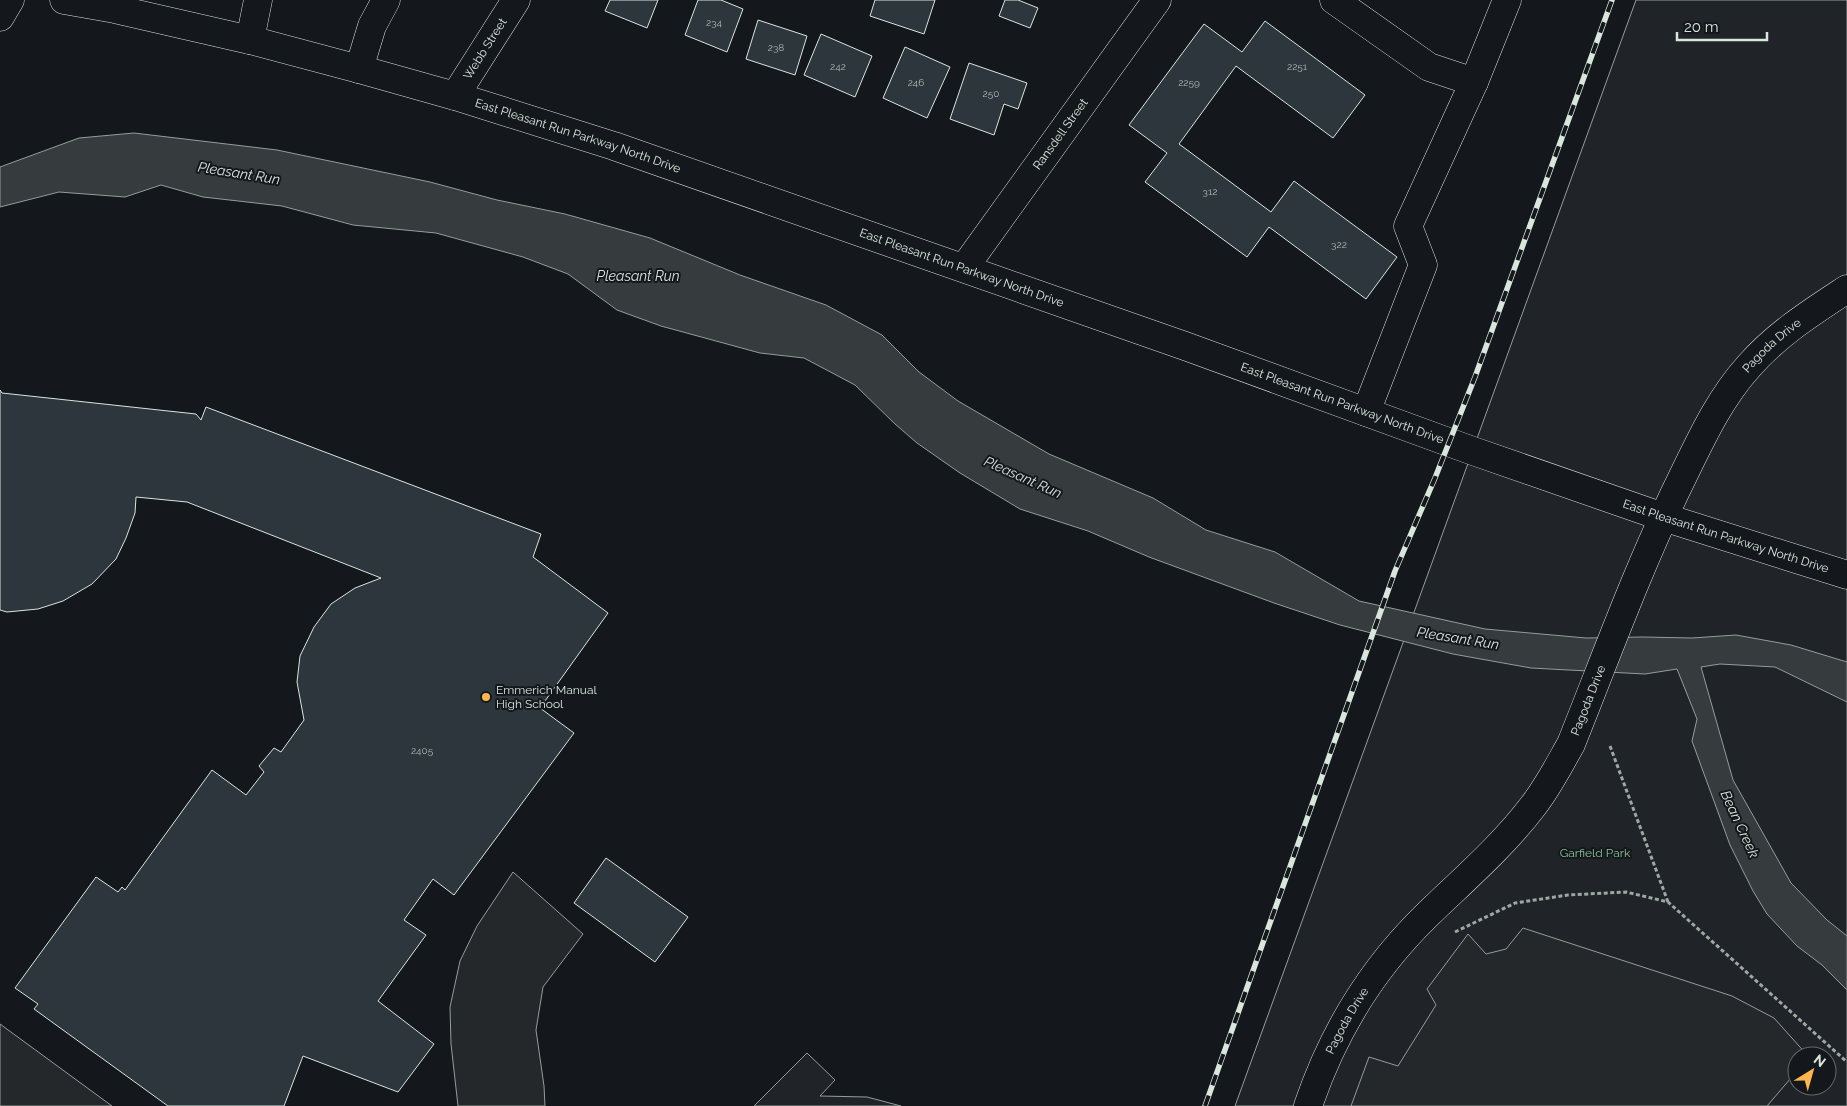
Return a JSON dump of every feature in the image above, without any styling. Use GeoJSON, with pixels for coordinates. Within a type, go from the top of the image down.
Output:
{"type":"FeatureCollection","features":[{"type":"Feature","properties":{"kind":"street"},"geometry":{"type":"LineString","coordinates":[[0,17],[10,0]]}},
{"type":"Feature","properties":{"kind":"street","name":"East Pleasant Run Parkway North Drive"},"geometry":{"type":"LineString","coordinates":[[64,0],[115,9],[250,40],[455,96],[614,146],[964,268],[1663,517],[1847,575]]}},
{"type":"Feature","properties":{"kind":"street"},"geometry":{"type":"LineString","coordinates":[[250,40],[258,0]]}},
{"type":"Feature","properties":{"kind":"street"},"geometry":{"type":"LineString","coordinates":[[359,69],[372,26],[386,0]]}},
{"type":"Feature","properties":{"kind":"street","name":"Webb Street"},"geometry":{"type":"LineString","coordinates":[[455,96],[516,0]]}},
{"type":"Feature","properties":{"kind":"street","name":"Ransdell Street"},"geometry":{"type":"LineString","coordinates":[[964,268],[1157,0]]}},
{"type":"Feature","properties":{"kind":"street"},"geometry":{"type":"LineString","coordinates":[[1334,0],[1429,66],[1474,82]]}},
{"type":"Feature","properties":{"kind":"street"},"geometry":{"type":"LineString","coordinates":[[1366,412],[1423,265],[1408,226],[1474,82],[1507,0]]}},
{"type":"Feature","properties":{"kind":"street","name":"Pagoda Drive"},"geometry":{"type":"LineString","coordinates":[[1308,1106],[1316,1081],[1333,1043],[1362,994],[1414,928],[1498,847],[1526,815],[1535,804],[1571,744],[1641,566],[1712,417],[1738,379],[1756,358],[1785,331],[1847,289]]}},
{"type":"Feature","properties":{"kind":"path"},"geometry":{"type":"LineString","coordinates":[[1610,746],[1668,902],[1847,1062]]}},
{"type":"Feature","properties":{"kind":"path"},"geometry":{"type":"LineString","coordinates":[[1449,935],[1515,903],[1568,895],[1626,892],[1668,902]]}},
{"type":"Feature","properties":{"kind":"green space","name":"Garfield Park"},"geometry":{"type":"Polygon","coordinates":[[[1636,0],[1847,0],[1847,1106],[1235,1106],[1636,0]]]}},
{"type":"Feature","properties":{"kind":"green space"},"geometry":{"type":"Polygon","coordinates":[[[807,1053],[835,1080],[820,1096],[867,1097],[901,1106],[754,1106],[807,1053]]]}},
{"type":"Feature","properties":{"kind":"shaded area"},"geometry":{"type":"Polygon","coordinates":[[[513,872],[583,934],[543,987],[536,1030],[545,1106],[458,1106],[451,1044],[450,1007],[460,961],[477,926],[513,872]]]}},
{"type":"Feature","properties":{"kind":"shaded area"},"geometry":{"type":"Polygon","coordinates":[[[1523,928],[1732,996],[1774,1018],[1799,1046],[1787,1046],[1787,1083],[1767,1106],[1351,1106],[1369,1057],[1398,1066],[1436,1005],[1427,989],[1468,934],[1486,954],[1506,949],[1523,928]]]}},
{"type":"Feature","properties":{"kind":"shaded area"},"geometry":{"type":"Polygon","coordinates":[[[0,1024],[112,1106],[0,1106],[0,1024]]]}},
{"type":"Feature","properties":{"kind":"water","name":"Pleasant Run"},"geometry":{"type":"Polygon","coordinates":[[[134,133],[277,150],[430,182],[497,200],[565,214],[650,238],[740,275],[826,305],[882,335],[919,372],[958,401],[1049,454],[1153,498],[1206,530],[1275,552],[1359,601],[1485,629],[1586,638],[1692,638],[1736,635],[1791,645],[1847,662],[1847,702],[1775,667],[1720,664],[1701,667],[1733,780],[1791,883],[1827,920],[1847,936],[1847,990],[1822,965],[1797,946],[1767,914],[1753,891],[1730,845],[1692,741],[1697,719],[1677,669],[1645,674],[1531,668],[1453,654],[1340,625],[1274,603],[1149,557],[1088,531],[1020,509],[960,473],[917,443],[855,385],[804,358],[760,353],[661,326],[617,310],[568,274],[523,257],[436,233],[353,225],[282,206],[203,197],[161,185],[125,197],[59,192],[0,207],[0,167],[79,138],[134,133]]]}},
{"type":"Feature","properties":{"kind":"building"},"geometry":{"type":"Polygon","coordinates":[[[610,0],[658,0],[647,28],[605,11],[610,0]]]}},
{"type":"Feature","properties":{"kind":"building"},"geometry":{"type":"Polygon","coordinates":[[[698,0],[721,0],[743,9],[727,52],[685,35],[698,0]]]}},
{"type":"Feature","properties":{"kind":"building"},"geometry":{"type":"Polygon","coordinates":[[[875,0],[935,0],[924,34],[870,16],[875,0]]]}},
{"type":"Feature","properties":{"kind":"building"},"geometry":{"type":"Polygon","coordinates":[[[1005,0],[1018,0],[1038,8],[1030,28],[999,16],[1005,0]]]}},
{"type":"Feature","properties":{"kind":"building"},"geometry":{"type":"Polygon","coordinates":[[[758,20],[807,36],[795,75],[746,59],[758,20]]]}},
{"type":"Feature","properties":{"kind":"building"},"geometry":{"type":"Polygon","coordinates":[[[1265,21],[1365,95],[1333,138],[1236,66],[1179,144],[1271,212],[1294,181],[1397,257],[1366,299],[1269,227],[1247,257],[1145,182],[1167,153],[1129,125],[1204,24],[1242,52],[1265,21]]]}},
{"type":"Feature","properties":{"kind":"building"},"geometry":{"type":"Polygon","coordinates":[[[821,34],[872,56],[855,97],[804,75],[821,34]]]}},
{"type":"Feature","properties":{"kind":"building"},"geometry":{"type":"Polygon","coordinates":[[[905,47],[950,67],[927,118],[883,98],[905,47]]]}},
{"type":"Feature","properties":{"kind":"building"},"geometry":{"type":"Polygon","coordinates":[[[969,63],[1027,83],[1018,109],[1004,104],[994,135],[950,119],[969,63]]]}},
{"type":"Feature","properties":{"kind":"building"},"geometry":{"type":"Polygon","coordinates":[[[0,390],[2,393],[196,414],[201,420],[206,407],[541,534],[533,557],[608,613],[540,708],[574,733],[454,895],[433,879],[404,920],[426,935],[378,1001],[434,1044],[398,1092],[303,1056],[284,1106],[168,1106],[34,1009],[38,1004],[15,988],[96,877],[118,892],[122,887],[125,890],[212,770],[246,795],[264,772],[259,766],[274,748],[281,752],[304,720],[297,682],[300,656],[314,627],[331,604],[355,588],[381,578],[187,502],[136,497],[135,513],[116,559],[92,584],[63,601],[38,609],[7,612],[0,610],[0,390]]]}},
{"type":"Feature","properties":{"kind":"building"},"geometry":{"type":"Polygon","coordinates":[[[606,858],[688,917],[655,962],[574,903],[606,858]]]}},
{"type":"Feature","properties":{"kind":"railway"},"geometry":{"type":"LineString","coordinates":[[1205,1106],[1395,571],[1435,478],[1475,377],[1612,0]]}},
{"type":"Feature","properties":{"kind":"place","name":"Emmerich Manual High School"},"geometry":{"type":"Point","coordinates":[486,697]}},
{"type":"Feature","properties":{"kind":"water label","name":"Bean Creek"},"geometry":{"type":"Point","coordinates":[1740,824]}}]}
